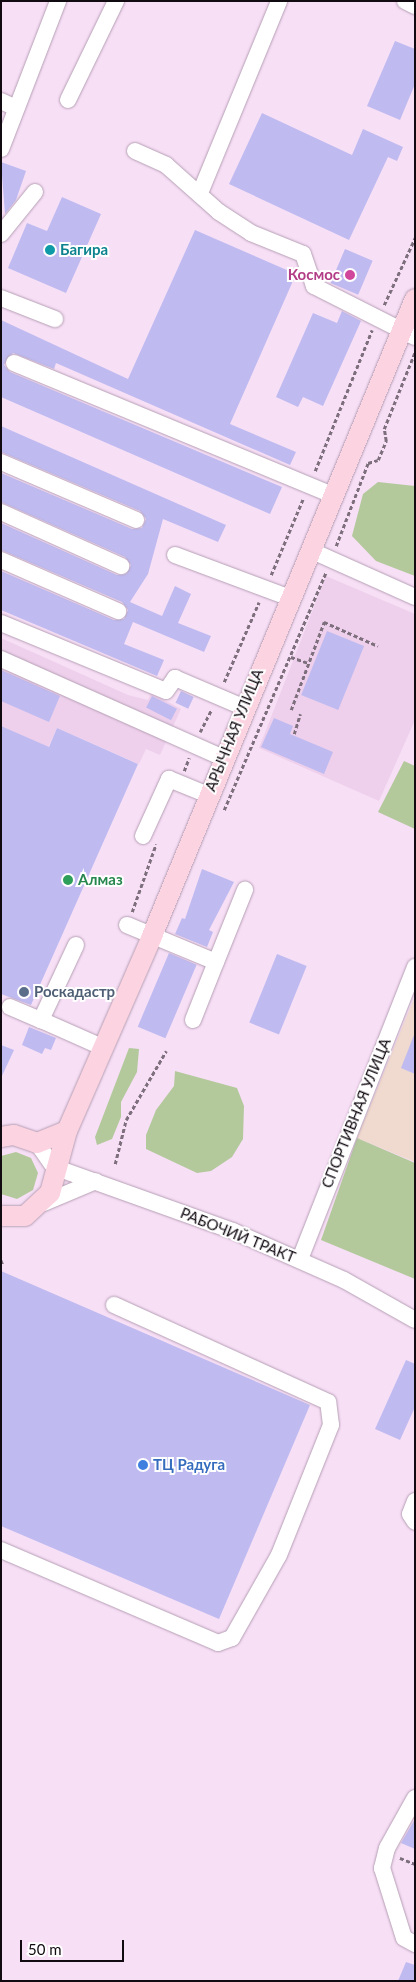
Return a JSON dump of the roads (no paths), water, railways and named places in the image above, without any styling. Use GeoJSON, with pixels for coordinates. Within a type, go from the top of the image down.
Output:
{"type":"FeatureCollection","features":[{"type":"Feature","properties":{"kind":"main road","name":"АРЫЧНАЯ УЛИЦА"},"geometry":{"type":"LineString","coordinates":[[54,1167],[102,1046],[152,936],[243,708],[333,494],[408,334],[415,299]]}},
{"type":"Feature","properties":{"kind":"main road"},"geometry":{"type":"LineString","coordinates":[[1,1136],[26,1137],[37,1143],[67,1131]]}},
{"type":"Feature","properties":{"kind":"main road"},"geometry":{"type":"LineString","coordinates":[[1,1216],[25,1216],[44,1203],[54,1167]]}},
{"type":"Feature","properties":{"kind":"street"},"geometry":{"type":"LineString","coordinates":[[1,149],[58,1]]}},
{"type":"Feature","properties":{"kind":"street"},"geometry":{"type":"LineString","coordinates":[[68,100],[116,1]]}},
{"type":"Feature","properties":{"kind":"street"},"geometry":{"type":"LineString","coordinates":[[200,193],[279,1]]}},
{"type":"Feature","properties":{"kind":"street"},"geometry":{"type":"LineString","coordinates":[[405,1],[415,6]]}},
{"type":"Feature","properties":{"kind":"street"},"geometry":{"type":"LineString","coordinates":[[1,101],[16,108]]}},
{"type":"Feature","properties":{"kind":"street"},"geometry":{"type":"LineString","coordinates":[[135,151],[166,165],[251,233],[303,254],[314,286],[408,334]]}},
{"type":"Feature","properties":{"kind":"street"},"geometry":{"type":"LineString","coordinates":[[1,234],[35,192]]}},
{"type":"Feature","properties":{"kind":"street"},"geometry":{"type":"LineString","coordinates":[[1,298],[55,320]]}},
{"type":"Feature","properties":{"kind":"street"},"geometry":{"type":"LineString","coordinates":[[14,363],[333,494]]}},
{"type":"Feature","properties":{"kind":"street"},"geometry":{"type":"LineString","coordinates":[[1,462],[136,520]]}},
{"type":"Feature","properties":{"kind":"street"},"geometry":{"type":"LineString","coordinates":[[1,512],[121,566]]}},
{"type":"Feature","properties":{"kind":"street"},"geometry":{"type":"LineString","coordinates":[[310,550],[415,597]]}},
{"type":"Feature","properties":{"kind":"street"},"geometry":{"type":"LineString","coordinates":[[175,555],[290,598]]}},
{"type":"Feature","properties":{"kind":"street"},"geometry":{"type":"LineString","coordinates":[[1,560],[118,612]]}},
{"type":"Feature","properties":{"kind":"street"},"geometry":{"type":"LineString","coordinates":[[1,623],[166,691],[174,678],[243,708]]}},
{"type":"Feature","properties":{"kind":"street"},"geometry":{"type":"LineString","coordinates":[[1,659],[223,758]]}},
{"type":"Feature","properties":{"kind":"street"},"geometry":{"type":"LineString","coordinates":[[143,836],[169,779],[208,795]]}},
{"type":"Feature","properties":{"kind":"street"},"geometry":{"type":"LineString","coordinates":[[193,1020],[245,890]]}},
{"type":"Feature","properties":{"kind":"street"},"geometry":{"type":"LineString","coordinates":[[127,925],[216,962]]}},
{"type":"Feature","properties":{"kind":"street"},"geometry":{"type":"LineString","coordinates":[[41,1020],[76,945]]}},
{"type":"Feature","properties":{"kind":"street","name":"СПОРТИВНАЯ УЛИЦА"},"geometry":{"type":"LineString","coordinates":[[300,1259],[415,967]]}},
{"type":"Feature","properties":{"kind":"street"},"geometry":{"type":"LineString","coordinates":[[10,1007],[102,1046]]}},
{"type":"Feature","properties":{"kind":"street"},"geometry":{"type":"LineString","coordinates":[[37,1143],[54,1167]]}},
{"type":"Feature","properties":{"kind":"street","name":"РАБОЧИЙ ТРАКТ"},"geometry":{"type":"LineString","coordinates":[[54,1167],[96,1181],[300,1259],[415,1320]]}},
{"type":"Feature","properties":{"kind":"street"},"geometry":{"type":"LineString","coordinates":[[44,1203],[96,1181]]}},
{"type":"Feature","properties":{"kind":"street"},"geometry":{"type":"LineString","coordinates":[[1,1550],[218,1643],[232,1638],[279,1555],[331,1425],[328,1402],[114,1305]]}},
{"type":"Feature","properties":{"kind":"street"},"geometry":{"type":"LineString","coordinates":[[415,1501],[410,1514],[415,1522]]}},
{"type":"Feature","properties":{"kind":"street"},"geometry":{"type":"LineString","coordinates":[[415,1798],[387,1848],[382,1868],[404,1938],[415,1944]]}},
{"type":"Feature","properties":{"kind":"place","name":"Багира"},"geometry":{"type":"Point","coordinates":[50,250]}},
{"type":"Feature","properties":{"kind":"place","name":"Космос"},"geometry":{"type":"Point","coordinates":[350,275]}},
{"type":"Feature","properties":{"kind":"place","name":"Алмаз"},"geometry":{"type":"Point","coordinates":[68,880]}},
{"type":"Feature","properties":{"kind":"place","name":"Роскадастр"},"geometry":{"type":"Point","coordinates":[24,992]}},
{"type":"Feature","properties":{"kind":"place","name":"ТЦ Радуга"},"geometry":{"type":"Point","coordinates":[143,1465]}}]}
